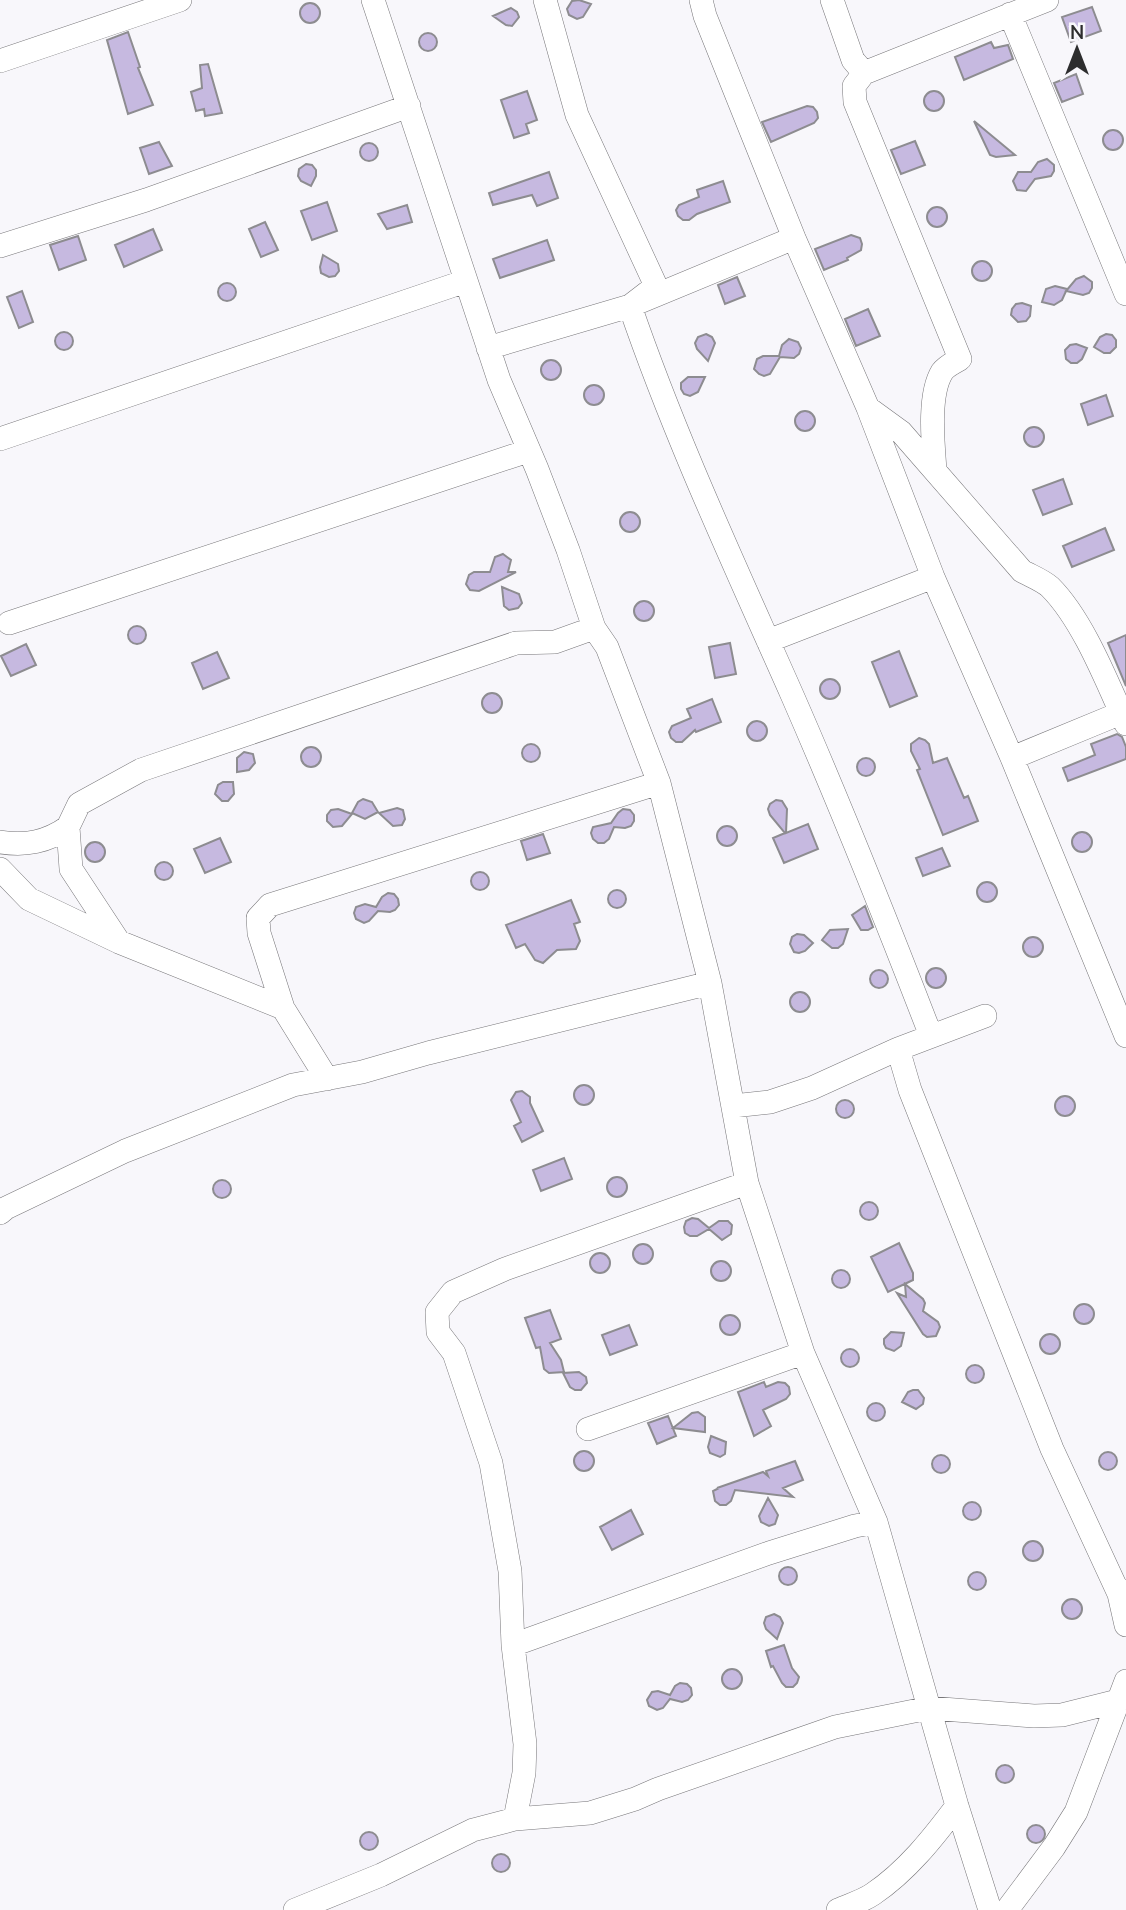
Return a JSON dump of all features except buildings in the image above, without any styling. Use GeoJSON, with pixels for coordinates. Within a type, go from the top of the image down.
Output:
{"type":"FeatureCollection","features":[{"type":"Feature","properties":{"kind":"street"},"geometry":{"type":"LineString","coordinates":[[0,61],[180,0]]}},
{"type":"Feature","properties":{"kind":"street"},"geometry":{"type":"LineString","coordinates":[[373,0],[488,348],[568,550],[594,628],[607,647],[659,783],[710,984],[747,1183],[803,1353],[876,1522],[957,1806],[990,1910]]}},
{"type":"Feature","properties":{"kind":"street"},"geometry":{"type":"LineString","coordinates":[[545,0],[577,115],[656,286],[630,306]]}},
{"type":"Feature","properties":{"kind":"street"},"geometry":{"type":"LineString","coordinates":[[701,0],[794,238],[868,408],[933,577],[1012,758],[1126,1036]]}},
{"type":"Feature","properties":{"kind":"street"},"geometry":{"type":"LineString","coordinates":[[832,0],[853,60],[864,73]]}},
{"type":"Feature","properties":{"kind":"street"},"geometry":{"type":"LineString","coordinates":[[935,470],[935,393],[943,370],[960,359],[855,102],[855,86],[864,73],[1047,0]]}},
{"type":"Feature","properties":{"kind":"street"},"geometry":{"type":"LineString","coordinates":[[1010,14],[1126,294]]}},
{"type":"Feature","properties":{"kind":"street"},"geometry":{"type":"LineString","coordinates":[[0,246],[146,200],[408,106]]}},
{"type":"Feature","properties":{"kind":"street"},"geometry":{"type":"LineString","coordinates":[[488,348],[630,306],[794,238]]}},
{"type":"Feature","properties":{"kind":"street"},"geometry":{"type":"LineString","coordinates":[[0,439],[466,281]]}},
{"type":"Feature","properties":{"kind":"street"},"geometry":{"type":"LineString","coordinates":[[630,306],[690,464],[873,888],[931,1036]]}},
{"type":"Feature","properties":{"kind":"street"},"geometry":{"type":"LineString","coordinates":[[868,408],[901,432],[1022,571],[1048,585],[1116,677],[1123,719],[1012,758]]}},
{"type":"Feature","properties":{"kind":"street"},"geometry":{"type":"LineString","coordinates":[[9,623],[528,451]]}},
{"type":"Feature","properties":{"kind":"street"},"geometry":{"type":"LineString","coordinates":[[768,641],[933,577]]}},
{"type":"Feature","properties":{"kind":"street"},"geometry":{"type":"LineString","coordinates":[[0,842],[36,843],[58,835],[68,827],[79,804],[141,771],[516,643],[555,642],[594,628]]}},
{"type":"Feature","properties":{"kind":"street"},"geometry":{"type":"LineString","coordinates":[[327,1079],[283,1008],[259,933],[258,918],[270,905],[659,783]]}},
{"type":"Feature","properties":{"kind":"street"},"geometry":{"type":"LineString","coordinates":[[68,827],[71,869],[119,942]]}},
{"type":"Feature","properties":{"kind":"street"},"geometry":{"type":"LineString","coordinates":[[0,869],[29,899],[119,942],[283,1008]]}},
{"type":"Feature","properties":{"kind":"street"},"geometry":{"type":"LineString","coordinates":[[0,1213],[125,1151],[293,1085],[362,1072],[428,1053],[710,984]]}},
{"type":"Feature","properties":{"kind":"street"},"geometry":{"type":"LineString","coordinates":[[733,1106],[770,1102],[812,1088],[898,1049],[985,1016]]}},
{"type":"Feature","properties":{"kind":"street"},"geometry":{"type":"LineString","coordinates":[[898,1049],[910,1090],[1052,1449],[1122,1592],[1126,1625]]}},
{"type":"Feature","properties":{"kind":"street"},"geometry":{"type":"LineString","coordinates":[[515,1819],[524,1773],[525,1744],[513,1645],[510,1570],[491,1462],[454,1353],[438,1332],[437,1312],[453,1293],[505,1269],[747,1183]]}},
{"type":"Feature","properties":{"kind":"street"},"geometry":{"type":"LineString","coordinates":[[588,1429],[803,1353]]}},
{"type":"Feature","properties":{"kind":"street"},"geometry":{"type":"LineString","coordinates":[[513,1645],[769,1553],[876,1522]]}},
{"type":"Feature","properties":{"kind":"street"},"geometry":{"type":"LineString","coordinates":[[295,1910],[381,1875],[473,1830],[515,1819],[590,1813],[635,1800],[658,1789],[835,1727],[929,1708],[1034,1716],[1062,1715],[1122,1691]]}},
{"type":"Feature","properties":{"kind":"street"},"geometry":{"type":"LineString","coordinates":[[1007,1910],[1054,1847],[1076,1812],[1122,1691]]}},
{"type":"Feature","properties":{"kind":"street"},"geometry":{"type":"LineString","coordinates":[[838,1910],[871,1896],[898,1874],[932,1839],[957,1806]]}}]}
